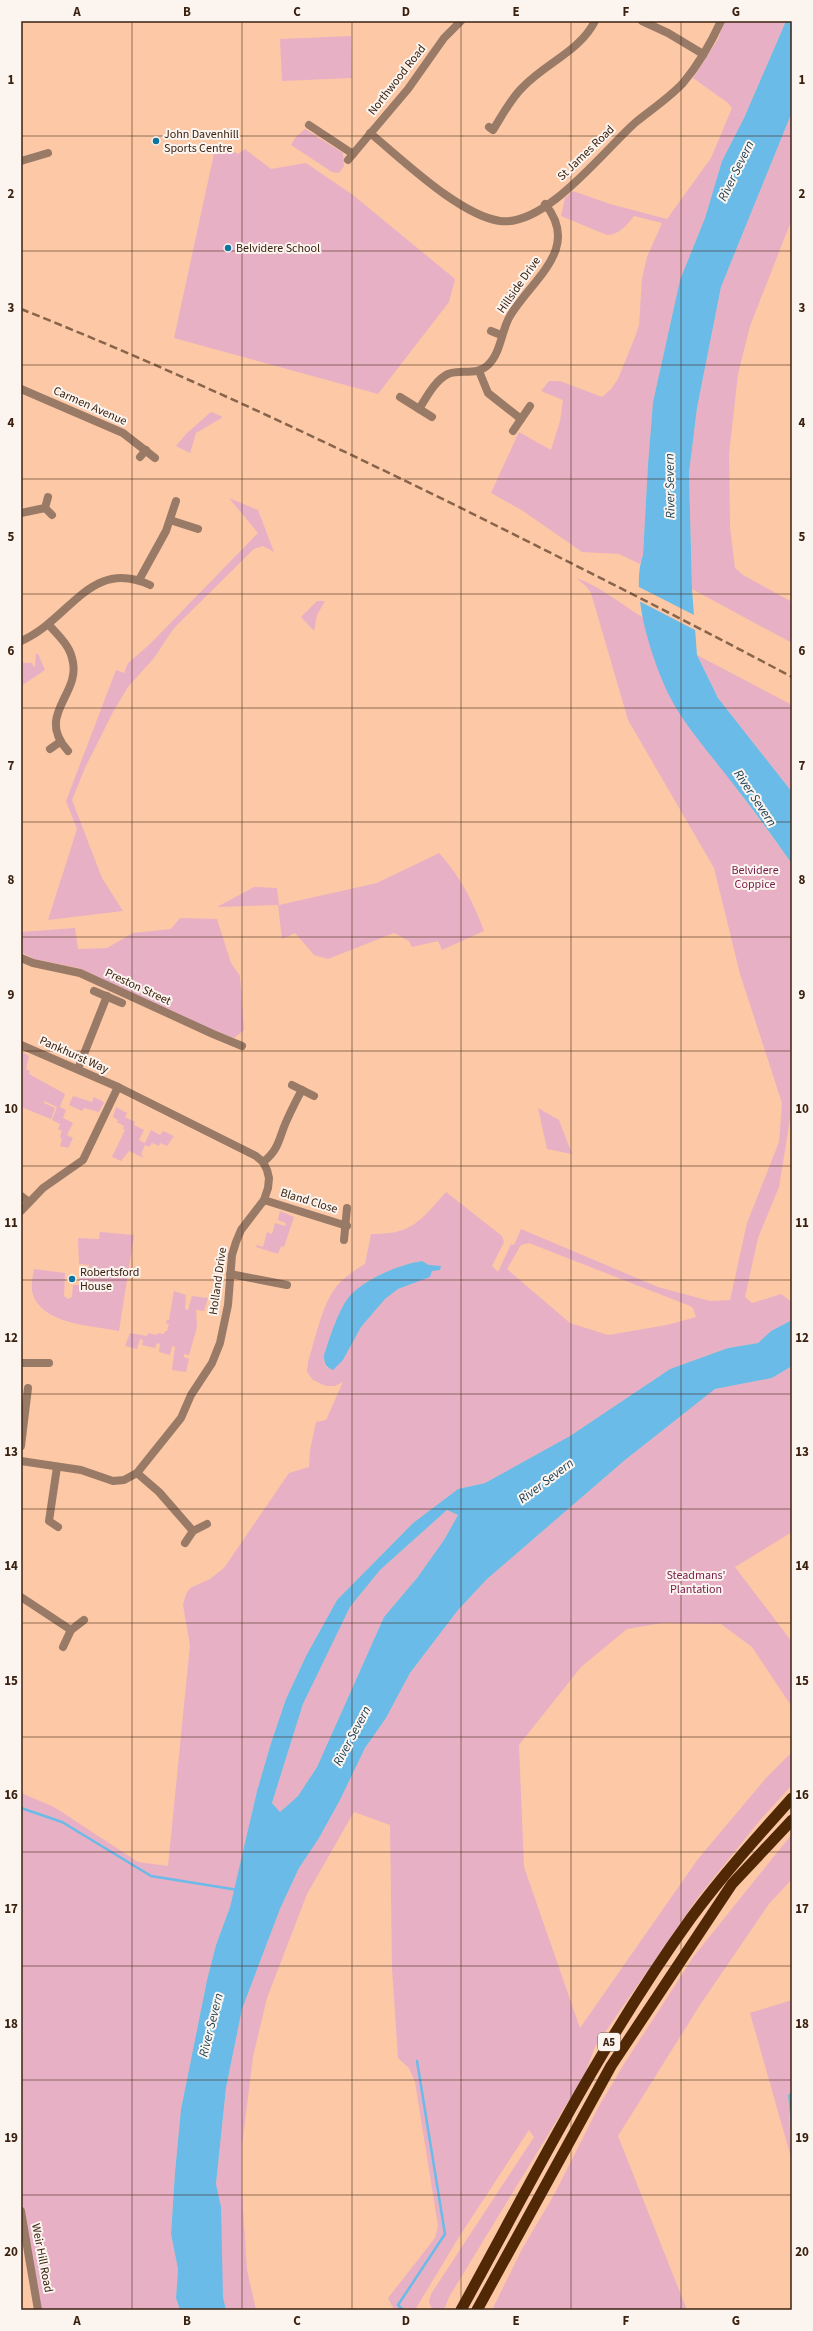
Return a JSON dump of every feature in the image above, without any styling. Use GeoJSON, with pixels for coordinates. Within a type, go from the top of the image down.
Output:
{"type":"FeatureCollection","features":[{"type":"Feature","properties":{"kind":"highway","name":"A5"},"geometry":{"type":"LineString","coordinates":[[461,2310],[605,2048],[652,1975],[691,1918],[723,1876],[792,1798]]}},
{"type":"Feature","properties":{"kind":"highway","name":"A5"},"geometry":{"type":"LineString","coordinates":[[477,2310],[611,2066],[732,1884],[792,1820]]}},
{"type":"Feature","properties":{"kind":"street","name":"Northwood Road"},"geometry":{"type":"LineString","coordinates":[[309,125],[319,126],[350,157],[408,89],[444,38],[461,21]]}},
{"type":"Feature","properties":{"kind":"street"},"geometry":{"type":"LineString","coordinates":[[493,130],[522,87],[543,69],[569,52],[591,30],[595,21]]}},
{"type":"Feature","properties":{"kind":"street"},"geometry":{"type":"LineString","coordinates":[[642,21],[668,33],[703,54]]}},
{"type":"Feature","properties":{"kind":"street","name":"St James Road"},"geometry":{"type":"LineString","coordinates":[[370,133],[433,185],[488,218],[515,220],[527,216],[580,178],[637,122],[671,95],[703,54],[721,21]]}},
{"type":"Feature","properties":{"kind":"street"},"geometry":{"type":"LineString","coordinates":[[21,161],[48,153]]}},
{"type":"Feature","properties":{"kind":"street","name":"Hillside Drive"},"geometry":{"type":"LineString","coordinates":[[479,371],[486,367],[496,356],[501,335],[509,317],[545,273],[553,255],[559,230],[554,215],[545,204]]}},
{"type":"Feature","properties":{"kind":"street"},"geometry":{"type":"LineString","coordinates":[[491,331],[501,335]]}},
{"type":"Feature","properties":{"kind":"street"},"geometry":{"type":"LineString","coordinates":[[419,409],[442,378],[458,372],[479,371],[488,393],[521,419]]}},
{"type":"Feature","properties":{"kind":"street","name":"Carmen Avenue"},"geometry":{"type":"LineString","coordinates":[[21,389],[123,433],[155,458]]}},
{"type":"Feature","properties":{"kind":"street"},"geometry":{"type":"LineString","coordinates":[[400,397],[432,417]]}},
{"type":"Feature","properties":{"kind":"street"},"geometry":{"type":"LineString","coordinates":[[513,431],[530,406]]}},
{"type":"Feature","properties":{"kind":"street"},"geometry":{"type":"LineString","coordinates":[[140,458],[146,450]]}},
{"type":"Feature","properties":{"kind":"street"},"geometry":{"type":"LineString","coordinates":[[45,508],[48,497]]}},
{"type":"Feature","properties":{"kind":"street"},"geometry":{"type":"LineString","coordinates":[[139,580],[159,546],[176,501]]}},
{"type":"Feature","properties":{"kind":"street"},"geometry":{"type":"LineString","coordinates":[[21,513],[45,508]]}},
{"type":"Feature","properties":{"kind":"street"},"geometry":{"type":"LineString","coordinates":[[45,508],[52,515]]}},
{"type":"Feature","properties":{"kind":"street"},"geometry":{"type":"LineString","coordinates":[[170,520],[198,529]]}},
{"type":"Feature","properties":{"kind":"street"},"geometry":{"type":"LineString","coordinates":[[21,641],[49,625],[99,582],[119,578],[139,580],[150,585]]}},
{"type":"Feature","properties":{"kind":"street"},"geometry":{"type":"LineString","coordinates":[[49,625],[63,641],[73,659],[71,679],[55,720],[60,742],[68,751]]}},
{"type":"Feature","properties":{"kind":"street"},"geometry":{"type":"LineString","coordinates":[[50,749],[60,742]]}},
{"type":"Feature","properties":{"kind":"street","name":"Preston Street"},"geometry":{"type":"LineString","coordinates":[[21,958],[33,963],[80,973],[242,1046]]}},
{"type":"Feature","properties":{"kind":"street"},"geometry":{"type":"LineString","coordinates":[[94,991],[122,1002]]}},
{"type":"Feature","properties":{"kind":"street"},"geometry":{"type":"LineString","coordinates":[[78,1068],[107,996]]}},
{"type":"Feature","properties":{"kind":"street","name":"Pankhurst Way"},"geometry":{"type":"LineString","coordinates":[[21,1045],[78,1068],[118,1088]]}},
{"type":"Feature","properties":{"kind":"street"},"geometry":{"type":"LineString","coordinates":[[292,1085],[314,1096]]}},
{"type":"Feature","properties":{"kind":"street"},"geometry":{"type":"LineString","coordinates":[[21,1212],[29,1202],[52,1181],[83,1160],[118,1088],[256,1156],[263,1162],[271,1156],[279,1144],[286,1123],[302,1090]]}},
{"type":"Feature","properties":{"kind":"street","name":"Holland Drive"},"geometry":{"type":"LineString","coordinates":[[21,1461],[81,1470],[113,1481],[124,1480],[137,1473],[181,1418],[191,1395],[212,1363],[223,1331],[232,1255],[241,1230],[264,1200],[269,1178],[263,1162]]}},
{"type":"Feature","properties":{"kind":"street"},"geometry":{"type":"LineString","coordinates":[[21,1196],[29,1202]]}},
{"type":"Feature","properties":{"kind":"street","name":"Bland Close"},"geometry":{"type":"LineString","coordinates":[[264,1200],[347,1226]]}},
{"type":"Feature","properties":{"kind":"street","name":"Bland Close"},"geometry":{"type":"LineString","coordinates":[[344,1240],[347,1226],[348,1208]]}},
{"type":"Feature","properties":{"kind":"street"},"geometry":{"type":"LineString","coordinates":[[230,1274],[287,1285]]}},
{"type":"Feature","properties":{"kind":"street"},"geometry":{"type":"LineString","coordinates":[[21,1363],[49,1363]]}},
{"type":"Feature","properties":{"kind":"street"},"geometry":{"type":"LineString","coordinates":[[21,1446],[28,1388]]}},
{"type":"Feature","properties":{"kind":"street"},"geometry":{"type":"LineString","coordinates":[[56,1467],[49,1521],[58,1527]]}},
{"type":"Feature","properties":{"kind":"street"},"geometry":{"type":"LineString","coordinates":[[137,1473],[159,1492],[193,1531]]}},
{"type":"Feature","properties":{"kind":"street"},"geometry":{"type":"LineString","coordinates":[[185,1543],[193,1531],[207,1524]]}},
{"type":"Feature","properties":{"kind":"street"},"geometry":{"type":"LineString","coordinates":[[21,1597],[71,1630]]}},
{"type":"Feature","properties":{"kind":"street"},"geometry":{"type":"LineString","coordinates":[[63,1647],[71,1630],[84,1620]]}},
{"type":"Feature","properties":{"kind":"street","name":"Weir Hill Road"},"geometry":{"type":"LineString","coordinates":[[21,2211],[38,2310]]}},
{"type":"Feature","properties":{"kind":"green space"},"geometry":{"type":"Polygon","coordinates":[[[725,21],[786,21],[744,118],[722,161],[705,218],[680,280],[653,402],[643,555],[640,564],[619,554],[582,552],[523,511],[491,493],[519,432],[551,450],[560,421],[563,400],[541,391],[549,381],[560,381],[602,397],[611,389],[618,379],[639,325],[642,278],[647,257],[662,223],[634,216],[626,226],[619,231],[611,235],[607,235],[561,216],[565,198],[573,191],[610,204],[667,219],[711,158],[732,108],[728,103],[693,78],[718,39],[725,21]]]}},
{"type":"Feature","properties":{"kind":"green space"},"geometry":{"type":"Polygon","coordinates":[[[351,36],[352,78],[282,81],[280,39],[351,36]]]}},
{"type":"Feature","properties":{"kind":"green space"},"geometry":{"type":"Polygon","coordinates":[[[792,112],[792,219],[750,326],[738,374],[729,454],[730,527],[735,568],[743,575],[792,602],[792,643],[692,589],[689,473],[697,408],[721,287],[792,112]]]}},
{"type":"Feature","properties":{"kind":"green space"},"geometry":{"type":"Polygon","coordinates":[[[305,129],[343,153],[344,166],[339,173],[332,172],[291,145],[295,138],[305,129]]]}},
{"type":"Feature","properties":{"kind":"green space"},"geometry":{"type":"Polygon","coordinates":[[[228,148],[238,154],[245,149],[271,169],[306,163],[353,195],[455,279],[449,302],[378,394],[174,338],[215,149],[228,148]]]}},
{"type":"Feature","properties":{"kind":"green space"},"geometry":{"type":"Polygon","coordinates":[[[211,412],[223,417],[196,433],[190,453],[176,446],[187,433],[211,412]]]}},
{"type":"Feature","properties":{"kind":"green space"},"geometry":{"type":"Polygon","coordinates":[[[229,498],[258,510],[274,552],[263,546],[254,549],[174,628],[154,658],[128,687],[113,712],[85,768],[72,800],[102,878],[123,911],[48,920],[77,829],[66,801],[116,670],[124,673],[128,663],[149,645],[258,533],[229,498]]]}},
{"type":"Feature","properties":{"kind":"green space","name":"Belvidere Coppice"},"geometry":{"type":"Polygon","coordinates":[[[576,578],[594,586],[644,618],[656,662],[672,700],[792,864],[792,1107],[779,1187],[758,1238],[745,1297],[752,1303],[781,1294],[792,1302],[792,1320],[771,1331],[758,1343],[728,1348],[670,1369],[570,1436],[485,1483],[458,1489],[413,1523],[337,1600],[306,1656],[286,1699],[257,1791],[230,1907],[216,1945],[207,1980],[181,2109],[175,2172],[171,2234],[178,2269],[176,2298],[180,2310],[41,2310],[21,2193],[21,1793],[54,1807],[138,1862],[168,1866],[190,1645],[183,1605],[186,1594],[190,1588],[210,1579],[224,1568],[289,1473],[309,1467],[310,1450],[316,1422],[326,1420],[343,1382],[335,1386],[326,1386],[313,1380],[307,1372],[308,1362],[319,1323],[331,1294],[339,1283],[365,1264],[371,1234],[385,1234],[406,1229],[430,1211],[446,1192],[502,1236],[504,1242],[492,1266],[498,1272],[511,1244],[514,1245],[521,1229],[658,1287],[710,1301],[730,1300],[747,1223],[779,1142],[782,1103],[740,974],[714,868],[628,720],[591,593],[586,586],[576,578]],[[529,1243],[521,1245],[507,1269],[570,1323],[608,1335],[667,1325],[696,1317],[693,1308],[690,1306],[529,1243]],[[422,1261],[393,1269],[372,1279],[354,1291],[344,1304],[331,1333],[324,1355],[324,1363],[327,1368],[343,1360],[361,1327],[385,1299],[398,1289],[412,1284],[429,1265],[422,1261]]]}},
{"type":"Feature","properties":{"kind":"green space"},"geometry":{"type":"Polygon","coordinates":[[[317,601],[325,601],[317,615],[314,631],[301,617],[317,601]]]}},
{"type":"Feature","properties":{"kind":"green space"},"geometry":{"type":"Polygon","coordinates":[[[36,654],[38,654],[45,670],[21,686],[21,655],[23,663],[32,663],[35,667],[36,654]]]}},
{"type":"Feature","properties":{"kind":"green space"},"geometry":{"type":"Polygon","coordinates":[[[697,655],[792,705],[792,792],[718,698],[697,655]]]}},
{"type":"Feature","properties":{"kind":"green space"},"geometry":{"type":"Polygon","coordinates":[[[439,853],[460,880],[475,909],[484,931],[442,950],[438,941],[412,947],[409,941],[394,933],[328,959],[314,955],[295,933],[282,939],[278,905],[217,907],[254,887],[277,888],[279,905],[377,883],[439,853]]]}},
{"type":"Feature","properties":{"kind":"green space"},"geometry":{"type":"Polygon","coordinates":[[[180,918],[217,919],[231,963],[240,976],[244,1030],[234,1038],[185,1019],[79,968],[34,959],[21,952],[21,932],[75,928],[78,949],[107,948],[133,933],[171,929],[180,918]]]}},
{"type":"Feature","properties":{"kind":"green space"},"geometry":{"type":"Polygon","coordinates":[[[21,1051],[29,1056],[26,1069],[30,1071],[29,1074],[65,1094],[60,1107],[66,1110],[63,1118],[73,1123],[67,1135],[73,1138],[68,1148],[60,1146],[62,1131],[58,1129],[60,1124],[52,1120],[57,1107],[44,1101],[44,1103],[55,1108],[51,1119],[21,1107],[21,1051]]]}},
{"type":"Feature","properties":{"kind":"green space"},"geometry":{"type":"Polygon","coordinates":[[[73,1096],[92,1102],[94,1097],[104,1102],[99,1112],[84,1108],[82,1111],[69,1105],[73,1096]]]}},
{"type":"Feature","properties":{"kind":"green space"},"geometry":{"type":"Polygon","coordinates":[[[116,1107],[127,1113],[125,1117],[135,1122],[134,1125],[144,1130],[139,1140],[145,1143],[151,1130],[160,1135],[163,1131],[174,1136],[167,1146],[160,1143],[159,1146],[152,1143],[149,1147],[145,1145],[141,1154],[144,1158],[129,1151],[121,1161],[112,1157],[125,1130],[123,1129],[124,1126],[117,1122],[118,1120],[113,1117],[116,1107]]]}},
{"type":"Feature","properties":{"kind":"green space"},"geometry":{"type":"Polygon","coordinates":[[[538,1108],[559,1120],[572,1154],[547,1149],[538,1108]]]}},
{"type":"Feature","properties":{"kind":"green space"},"geometry":{"type":"Polygon","coordinates":[[[280,1211],[294,1217],[284,1247],[281,1246],[278,1254],[256,1247],[257,1245],[263,1247],[267,1232],[272,1234],[275,1223],[285,1226],[286,1223],[278,1220],[280,1211]]]}},
{"type":"Feature","properties":{"kind":"green space"},"geometry":{"type":"Polygon","coordinates":[[[100,1232],[134,1235],[119,1331],[81,1325],[56,1317],[45,1311],[37,1302],[32,1291],[34,1269],[65,1273],[64,1296],[68,1299],[72,1297],[73,1285],[79,1285],[80,1271],[88,1272],[89,1265],[79,1264],[78,1238],[99,1239],[100,1232]]]}},
{"type":"Feature","properties":{"kind":"green space"},"geometry":{"type":"Polygon","coordinates":[[[174,1291],[186,1295],[185,1309],[188,1310],[192,1296],[208,1298],[204,1311],[196,1310],[197,1327],[189,1355],[184,1354],[184,1357],[189,1359],[186,1372],[172,1370],[175,1347],[172,1346],[170,1355],[159,1352],[160,1344],[157,1343],[155,1348],[142,1345],[143,1340],[140,1339],[137,1349],[125,1346],[130,1333],[147,1336],[148,1333],[157,1335],[157,1333],[164,1334],[165,1331],[167,1331],[169,1324],[166,1323],[167,1320],[169,1320],[174,1291]]]}},
{"type":"Feature","properties":{"kind":"green space","name":"Steadmans' Plantation"},"geometry":{"type":"Polygon","coordinates":[[[792,1366],[792,1532],[735,1567],[792,1642],[792,1707],[752,1647],[721,1624],[662,1623],[627,1629],[581,1667],[519,1745],[524,1867],[580,2028],[698,1859],[766,1778],[792,1752],[792,1785],[761,1819],[699,1896],[595,2047],[585,2074],[449,2297],[444,2310],[432,2309],[429,2302],[431,2294],[534,2137],[529,2130],[459,2237],[415,2310],[394,2310],[388,2298],[435,2238],[438,2226],[415,2082],[409,2068],[398,2058],[392,1968],[390,1825],[354,1812],[307,1894],[267,1998],[253,2057],[242,2145],[242,2191],[247,2270],[256,2310],[226,2310],[223,2297],[216,2184],[226,2088],[242,2009],[280,1909],[299,1868],[319,1838],[340,1800],[365,1748],[386,1718],[410,1673],[458,1610],[487,1579],[625,1460],[715,1389],[772,1378],[792,1366]]]}},
{"type":"Feature","properties":{"kind":"green space"},"geometry":{"type":"Polygon","coordinates":[[[447,1510],[458,1515],[444,1540],[417,1578],[384,1617],[317,1767],[298,1796],[280,1812],[272,1803],[303,1704],[350,1607],[380,1570],[447,1510]]]}},
{"type":"Feature","properties":{"kind":"green space"},"geometry":{"type":"Polygon","coordinates":[[[792,1834],[792,1879],[769,1904],[700,2005],[618,2136],[687,2310],[492,2310],[522,2249],[555,2193],[599,2106],[624,2064],[694,1956],[792,1834]]]}},
{"type":"Feature","properties":{"kind":"green space"},"geometry":{"type":"Polygon","coordinates":[[[792,2000],[792,2091],[788,2095],[792,2161],[750,2013],[792,2000]]]}},
{"type":"Feature","properties":{"kind":"water","name":"River Severn"},"geometry":{"type":"Polygon","coordinates":[[[786,21],[792,21],[792,112],[721,287],[697,408],[689,473],[692,589],[697,655],[718,698],[792,792],[792,864],[691,730],[671,699],[657,667],[645,628],[639,589],[639,571],[643,555],[653,402],[680,280],[705,218],[722,161],[744,118],[786,21]]]}},
{"type":"Feature","properties":{"kind":"water"},"geometry":{"type":"Polygon","coordinates":[[[422,1261],[429,1265],[441,1266],[440,1270],[432,1271],[430,1277],[398,1289],[385,1299],[361,1327],[343,1360],[333,1370],[328,1368],[324,1355],[331,1333],[344,1304],[354,1291],[372,1279],[393,1269],[422,1261]]]}},
{"type":"Feature","properties":{"kind":"water","name":"River Severn"},"geometry":{"type":"Polygon","coordinates":[[[792,1320],[792,1366],[772,1378],[715,1389],[625,1460],[487,1579],[458,1610],[410,1673],[386,1718],[365,1748],[340,1800],[319,1838],[299,1868],[280,1909],[242,2009],[226,2088],[216,2184],[221,2207],[223,2297],[226,2310],[180,2310],[176,2298],[178,2269],[171,2234],[175,2172],[181,2109],[207,1980],[216,1945],[230,1907],[257,1791],[286,1699],[306,1656],[337,1600],[413,1523],[458,1489],[485,1483],[570,1436],[670,1369],[728,1348],[758,1343],[771,1331],[792,1320]],[[447,1510],[380,1570],[350,1607],[303,1704],[272,1803],[280,1812],[298,1796],[317,1767],[384,1617],[417,1578],[444,1540],[458,1515],[447,1510]]]}},
{"type":"Feature","properties":{"kind":"water"},"geometry":{"type":"Polygon","coordinates":[[[792,2091],[792,2140],[788,2095],[792,2091]]]}},
{"type":"Feature","properties":{"kind":"pier"},"geometry":{"type":"Polygon","coordinates":[[[637,586],[696,616],[697,631],[639,601],[637,586]]]}},
{"type":"Feature","properties":{"kind":"waterway"},"geometry":{"type":"LineString","coordinates":[[21,1808],[62,1822],[151,1876],[238,1890]]}},
{"type":"Feature","properties":{"kind":"waterway"},"geometry":{"type":"LineString","coordinates":[[403,2310],[398,2305],[445,2234],[417,2061]]}},
{"type":"Feature","properties":{"kind":"railway"},"geometry":{"type":"LineString","coordinates":[[21,309],[189,380],[354,456],[587,571],[792,677]]}},
{"type":"Feature","properties":{"kind":"place","name":"John Davenhill Sports Centre"},"geometry":{"type":"Point","coordinates":[156,141]}},
{"type":"Feature","properties":{"kind":"place","name":"Belvidere School"},"geometry":{"type":"Point","coordinates":[228,248]}},
{"type":"Feature","properties":{"kind":"place","name":"Robertsford House"},"geometry":{"type":"Point","coordinates":[72,1279]}}]}
